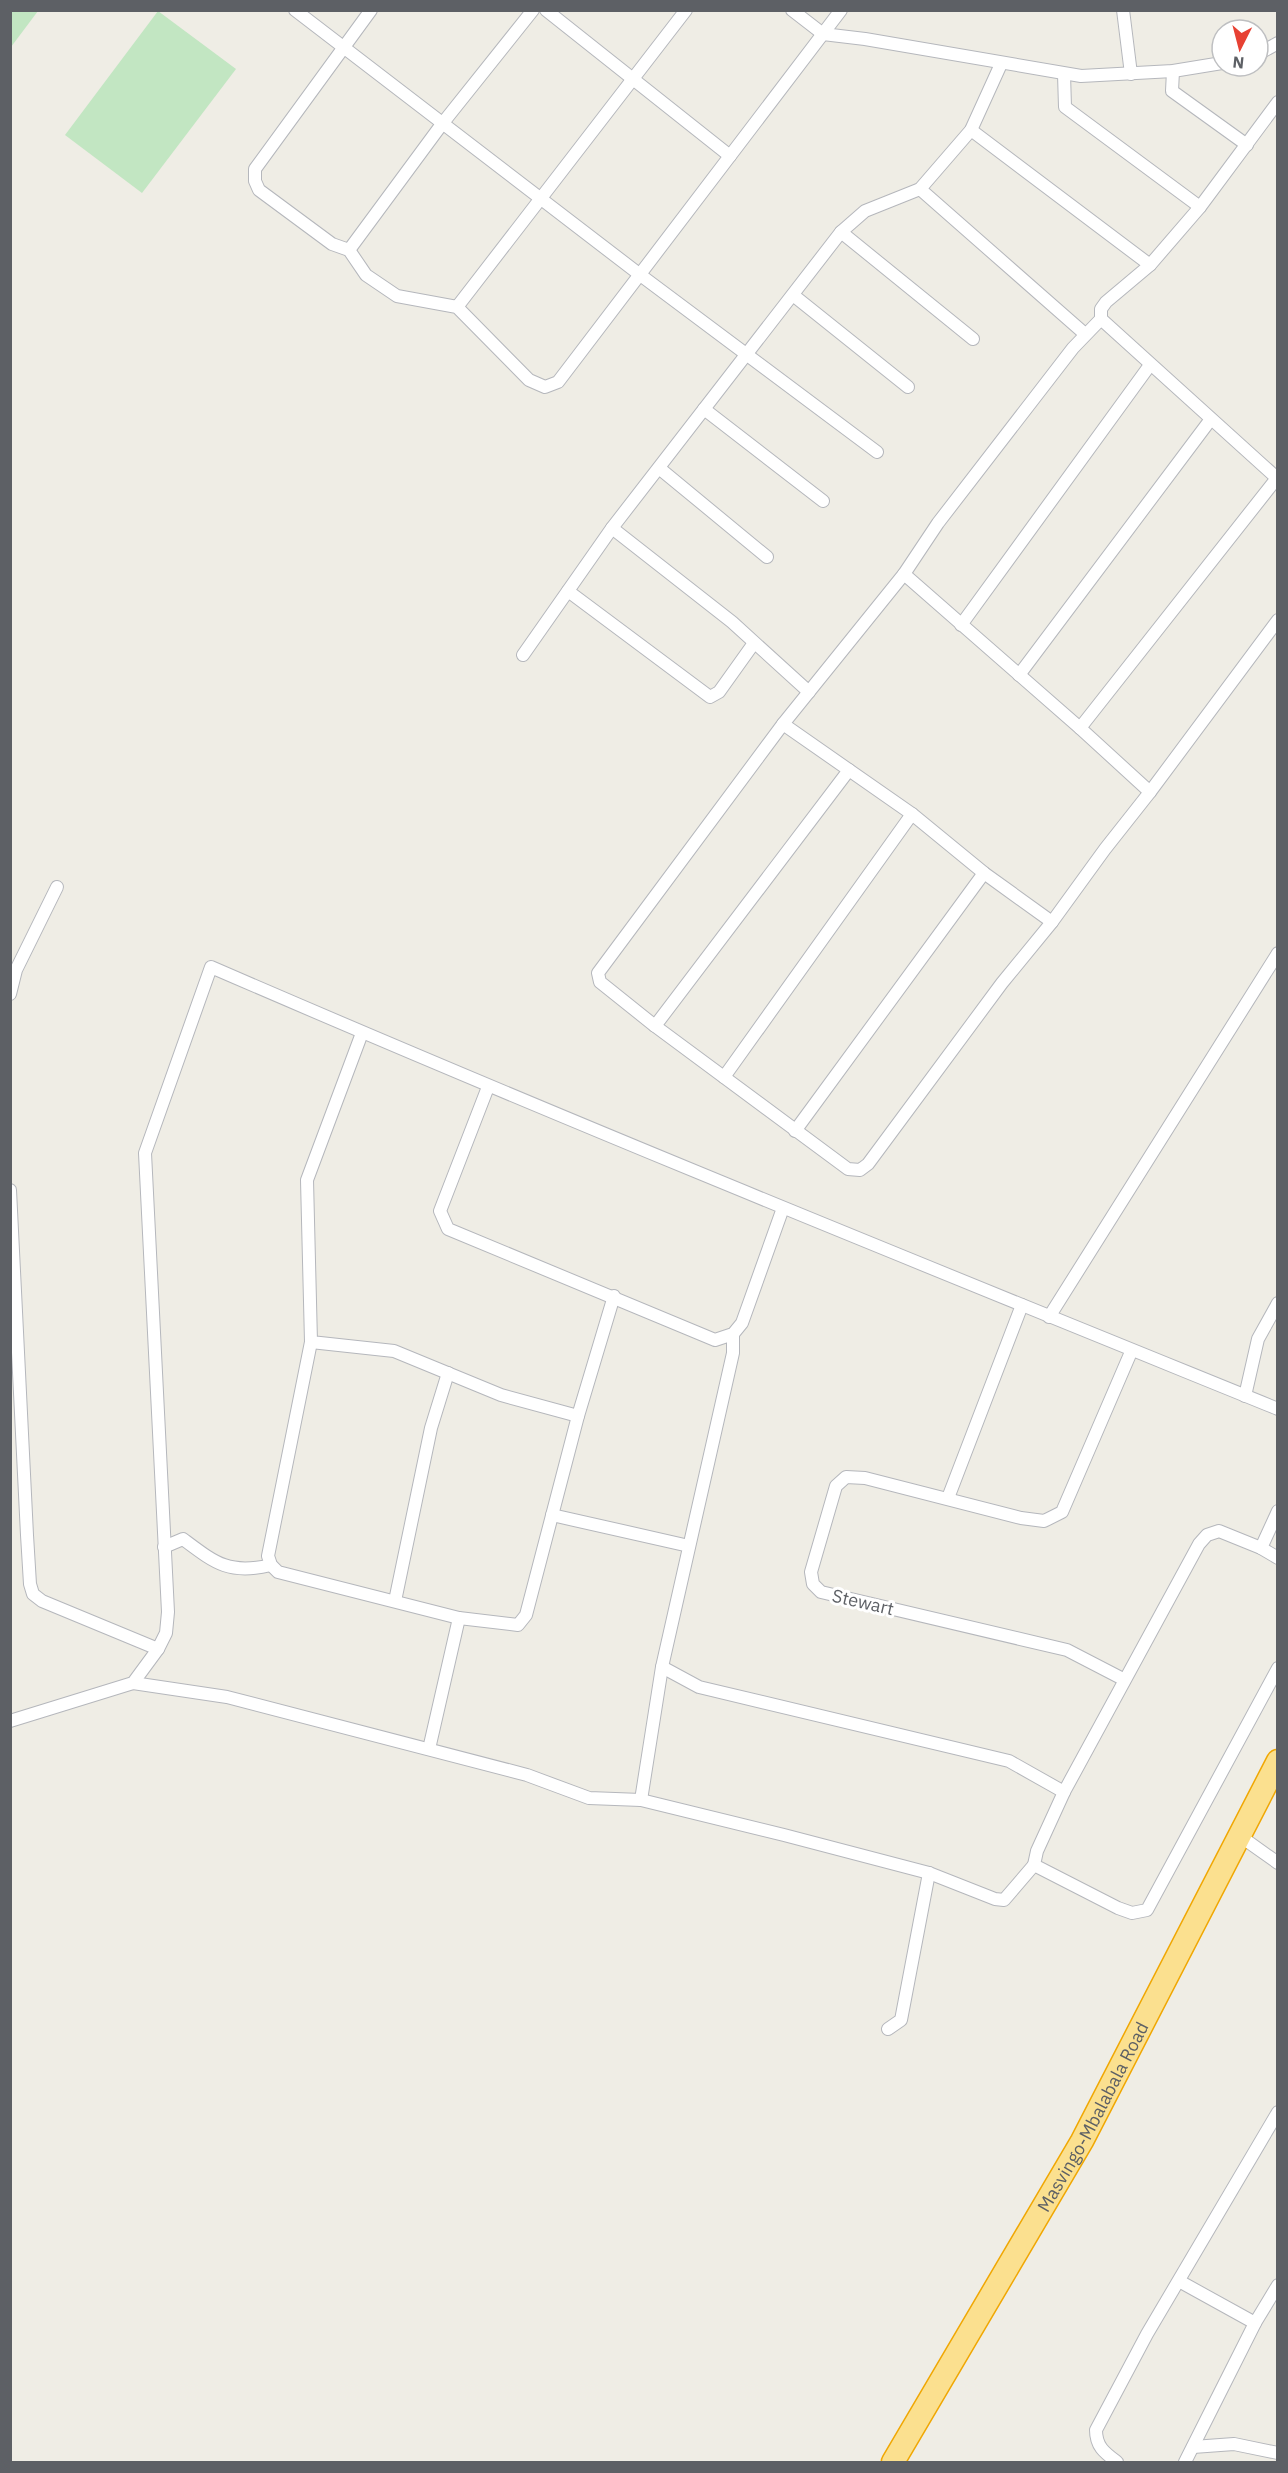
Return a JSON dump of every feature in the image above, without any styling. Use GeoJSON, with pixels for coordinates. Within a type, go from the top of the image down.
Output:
{"type":"FeatureCollection","features":[{"type":"Feature","properties":{"kind":"highway","name":"Masvingo-Mbalabala Road"},"geometry":{"type":"LineString","coordinates":[[893,2463],[1082,2141],[1278,1761]]}},
{"type":"Feature","properties":{"kind":"street"},"geometry":{"type":"LineString","coordinates":[[295,10],[540,199],[877,452]]}},
{"type":"Feature","properties":{"kind":"street"},"geometry":{"type":"LineString","coordinates":[[371,10],[255,169],[255,181],[259,190],[332,244],[349,250],[366,275],[397,297],[457,307],[529,380],[545,387],[558,382],[841,10]]}},
{"type":"Feature","properties":{"kind":"street"},"geometry":{"type":"LineString","coordinates":[[349,250],[442,124],[533,10]]}},
{"type":"Feature","properties":{"kind":"street"},"geometry":{"type":"LineString","coordinates":[[546,10],[730,156]]}},
{"type":"Feature","properties":{"kind":"street"},"geometry":{"type":"LineString","coordinates":[[457,307],[686,10]]}},
{"type":"Feature","properties":{"kind":"street"},"geometry":{"type":"LineString","coordinates":[[792,10],[823,34],[865,39],[1064,74],[1081,76],[1131,74],[1210,65]]}},
{"type":"Feature","properties":{"kind":"street"},"geometry":{"type":"LineString","coordinates":[[1123,10],[1131,74]]}},
{"type":"Feature","properties":{"kind":"street"},"geometry":{"type":"LineString","coordinates":[[523,655],[612,528],[841,232],[866,211],[920,189],[971,130],[1001,64]]}},
{"type":"Feature","properties":{"kind":"street"},"geometry":{"type":"LineString","coordinates":[[1173,71],[1173,91],[1247,145]]}},
{"type":"Feature","properties":{"kind":"street"},"geometry":{"type":"LineString","coordinates":[[1064,74],[1065,107],[1200,207]]}},
{"type":"Feature","properties":{"kind":"street"},"geometry":{"type":"LineString","coordinates":[[1080,728],[1277,479],[1101,319],[1101,309],[1106,302],[1150,265],[1200,207],[1278,102]]}},
{"type":"Feature","properties":{"kind":"street"},"geometry":{"type":"LineString","coordinates":[[971,130],[1150,265]]}},
{"type":"Feature","properties":{"kind":"street"},"geometry":{"type":"LineString","coordinates":[[920,189],[1085,334]]}},
{"type":"Feature","properties":{"kind":"street"},"geometry":{"type":"LineString","coordinates":[[841,232],[973,339]]}},
{"type":"Feature","properties":{"kind":"street"},"geometry":{"type":"LineString","coordinates":[[793,295],[908,387]]}},
{"type":"Feature","properties":{"kind":"street"},"geometry":{"type":"LineString","coordinates":[[1101,319],[1085,334],[938,523],[904,574],[783,724],[598,973],[600,982],[606,989],[795,1131],[848,1169],[860,1170],[868,1164],[1002,983],[1052,922],[1104,849],[1150,792],[1278,620]]}},
{"type":"Feature","properties":{"kind":"street"},"geometry":{"type":"LineString","coordinates":[[961,625],[1150,365]]}},
{"type":"Feature","properties":{"kind":"street"},"geometry":{"type":"LineString","coordinates":[[705,409],[823,501]]}},
{"type":"Feature","properties":{"kind":"street"},"geometry":{"type":"LineString","coordinates":[[1019,675],[1211,419]]}},
{"type":"Feature","properties":{"kind":"street"},"geometry":{"type":"LineString","coordinates":[[659,468],[767,557]]}},
{"type":"Feature","properties":{"kind":"street"},"geometry":{"type":"LineString","coordinates":[[612,528],[732,622],[809,692]]}},
{"type":"Feature","properties":{"kind":"street"},"geometry":{"type":"LineString","coordinates":[[904,574],[1150,792]]}},
{"type":"Feature","properties":{"kind":"street"},"geometry":{"type":"LineString","coordinates":[[568,591],[711,697],[719,692],[754,643]]}},
{"type":"Feature","properties":{"kind":"street"},"geometry":{"type":"LineString","coordinates":[[783,724],[912,814],[984,873],[1052,922]]}},
{"type":"Feature","properties":{"kind":"street"},"geometry":{"type":"LineString","coordinates":[[655,1026],[849,770]]}},
{"type":"Feature","properties":{"kind":"street"},"geometry":{"type":"LineString","coordinates":[[724,1077],[912,814]]}},
{"type":"Feature","properties":{"kind":"street"},"geometry":{"type":"LineString","coordinates":[[795,1131],[984,873]]}},
{"type":"Feature","properties":{"kind":"street"},"geometry":{"type":"LineString","coordinates":[[10,994],[16,970],[57,887]]}},
{"type":"Feature","properties":{"kind":"street"},"geometry":{"type":"LineString","coordinates":[[1049,1317],[1278,953]]}},
{"type":"Feature","properties":{"kind":"street"},"geometry":{"type":"LineString","coordinates":[[133,1683],[158,1649],[166,1633],[168,1612],[145,1153],[211,967],[488,1087],[1022,1305],[1131,1352],[1278,1409]]}},
{"type":"Feature","properties":{"kind":"street"},"geometry":{"type":"LineString","coordinates":[[362,1033],[307,1180],[311,1342],[268,1556],[271,1565],[278,1572],[459,1618],[518,1625],[526,1616],[578,1416],[614,1296]]}},
{"type":"Feature","properties":{"kind":"street"},"geometry":{"type":"LineString","coordinates":[[488,1087],[440,1210],[448,1229],[614,1296],[715,1340],[733,1334],[742,1323],[783,1208]]}},
{"type":"Feature","properties":{"kind":"street"},"geometry":{"type":"LineString","coordinates":[[10,1190],[27,1534],[30,1584],[33,1594],[42,1601],[158,1649]]}},
{"type":"Feature","properties":{"kind":"street"},"geometry":{"type":"LineString","coordinates":[[1245,1396],[1258,1340],[1278,1303]]}},
{"type":"Feature","properties":{"kind":"street"},"geometry":{"type":"LineString","coordinates":[[1022,1305],[948,1498],[1021,1518],[1044,1521],[1062,1512],[1131,1352]]}},
{"type":"Feature","properties":{"kind":"street"},"geometry":{"type":"LineString","coordinates":[[641,1800],[662,1667],[733,1353],[733,1334]]}},
{"type":"Feature","properties":{"kind":"street"},"geometry":{"type":"LineString","coordinates":[[311,1342],[394,1351],[501,1395],[578,1416]]}},
{"type":"Feature","properties":{"kind":"street"},"geometry":{"type":"LineString","coordinates":[[395,1601],[431,1428],[448,1373]]}},
{"type":"Feature","properties":{"kind":"street","name":"Stewart"},"geometry":{"type":"LineString","coordinates":[[948,1498],[865,1478],[846,1477],[836,1486],[811,1572],[813,1584],[821,1592],[1067,1650],[1124,1679]]}},
{"type":"Feature","properties":{"kind":"street"},"geometry":{"type":"LineString","coordinates":[[1261,1548],[1278,1511]]}},
{"type":"Feature","properties":{"kind":"street"},"geometry":{"type":"LineString","coordinates":[[552,1515],[689,1546]]}},
{"type":"Feature","properties":{"kind":"street"},"geometry":{"type":"LineString","coordinates":[[10,1721],[133,1683],[227,1697],[527,1775],[589,1798],[641,1800],[929,1873],[995,1899],[1004,1900],[1034,1865],[1037,1851],[1064,1792],[1199,1544],[1207,1535],[1219,1531],[1261,1548],[1278,1558]]}},
{"type":"Feature","properties":{"kind":"street"},"geometry":{"type":"LineString","coordinates":[[164,1547],[183,1539],[216,1563],[249,1570],[271,1565]]}},
{"type":"Feature","properties":{"kind":"street"},"geometry":{"type":"LineString","coordinates":[[429,1749],[459,1618]]}},
{"type":"Feature","properties":{"kind":"street"},"geometry":{"type":"LineString","coordinates":[[662,1667],[699,1687],[1009,1761],[1064,1792]]}},
{"type":"Feature","properties":{"kind":"street"},"geometry":{"type":"LineString","coordinates":[[1034,1865],[1118,1908],[1132,1913],[1147,1910],[1278,1668]]}},
{"type":"Feature","properties":{"kind":"street"},"geometry":{"type":"LineString","coordinates":[[1240,1836],[1278,1863]]}},
{"type":"Feature","properties":{"kind":"street"},"geometry":{"type":"LineString","coordinates":[[888,2030],[901,2020],[929,1873]]}},
{"type":"Feature","properties":{"kind":"street"},"geometry":{"type":"LineString","coordinates":[[1117,2463],[1101,2450],[1096,2441],[1096,2430],[1147,2334],[1278,2112]]}},
{"type":"Feature","properties":{"kind":"street"},"geometry":{"type":"LineString","coordinates":[[1179,2281],[1255,2323]]}},
{"type":"Feature","properties":{"kind":"street"},"geometry":{"type":"LineString","coordinates":[[1185,2463],[1255,2323],[1278,2285]]}},
{"type":"Feature","properties":{"kind":"street"},"geometry":{"type":"LineString","coordinates":[[1193,2447],[1234,2444],[1278,2453]]}},
{"type":"Feature","properties":{"kind":"green space"},"geometry":{"type":"Polygon","coordinates":[[[10,11],[38,11],[11,47],[10,11]]]}},
{"type":"Feature","properties":{"kind":"green space"},"geometry":{"type":"Polygon","coordinates":[[[158,11],[236,69],[142,193],[65,135],[158,11]]]}}]}
